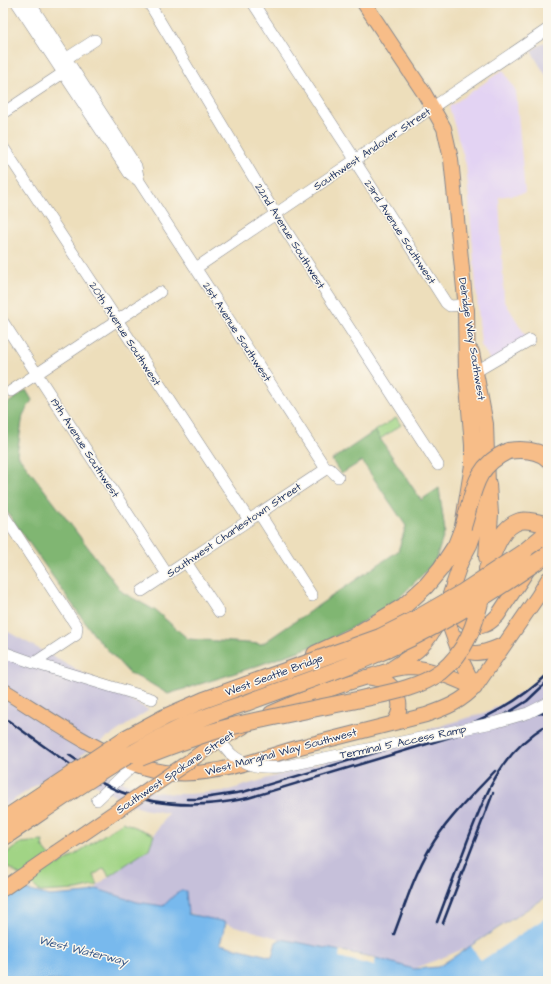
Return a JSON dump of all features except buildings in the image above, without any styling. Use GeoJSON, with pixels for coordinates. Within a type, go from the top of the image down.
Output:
{"type":"FeatureCollection","features":[{"type":"Feature","properties":{"kind":"highway"},"geometry":{"type":"LineString","coordinates":[[463,527],[472,465],[473,444],[467,374],[465,307]]}},
{"type":"Feature","properties":{"kind":"highway"},"geometry":{"type":"LineString","coordinates":[[249,684],[354,636],[404,606],[426,586],[441,568],[456,545],[463,527],[476,481],[482,471],[497,456],[508,451],[528,450],[536,452],[548,459]]}},
{"type":"Feature","properties":{"kind":"highway"},"geometry":{"type":"LineString","coordinates":[[100,773],[171,746],[231,727],[390,693],[418,684],[440,672],[463,648],[472,632],[478,615],[486,569],[492,547],[488,484]]}},
{"type":"Feature","properties":{"kind":"highway"},"geometry":{"type":"LineString","coordinates":[[492,547],[510,526],[521,521],[548,525]]}},
{"type":"Feature","properties":{"kind":"highway"},"geometry":{"type":"LineString","coordinates":[[525,551],[548,532]]}},
{"type":"Feature","properties":{"kind":"highway","name":"West Seattle Bridge"},"geometry":{"type":"LineString","coordinates":[[3,820],[126,738],[165,717],[204,700],[380,637],[414,620],[463,592],[548,536]]}},
{"type":"Feature","properties":{"kind":"highway","name":"West Seattle Bridge"},"geometry":{"type":"LineString","coordinates":[[3,838],[100,773],[154,740],[190,723],[366,659],[418,635],[461,611],[548,554]]}},
{"type":"Feature","properties":{"kind":"main road","name":"Delridge Way Southwest"},"geometry":{"type":"LineString","coordinates":[[364,3],[433,108],[444,128],[451,159],[465,307],[475,372],[486,424],[488,484],[478,523],[470,545],[461,562],[448,600],[450,627],[463,663],[475,688]]}},
{"type":"Feature","properties":{"kind":"main road"},"geometry":{"type":"LineString","coordinates":[[388,671],[422,647],[432,635],[448,600],[462,619],[469,624],[479,627],[485,626],[491,622],[498,615],[548,539]]}},
{"type":"Feature","properties":{"kind":"main road","name":"West Marginal Way Southwest"},"geometry":{"type":"LineString","coordinates":[[3,690],[89,743],[147,769],[178,774],[205,773],[230,768],[451,706],[466,697],[475,688],[548,579]]}},
{"type":"Feature","properties":{"kind":"main road"},"geometry":{"type":"LineString","coordinates":[[450,627],[467,650],[473,653],[486,651],[505,644]]}},
{"type":"Feature","properties":{"kind":"main road","name":"Southwest Spokane Street"},"geometry":{"type":"LineString","coordinates":[[3,889],[219,740],[263,717],[305,698],[366,677],[410,667],[428,670],[475,688]]}},
{"type":"Feature","properties":{"kind":"main road"},"geometry":{"type":"LineString","coordinates":[[366,677],[380,679],[389,684],[395,692],[400,702],[400,711],[393,723]]}},
{"type":"Feature","properties":{"kind":"street","name":"21st Avenue Southwest"},"geometry":{"type":"LineString","coordinates":[[17,3],[129,173],[139,181],[326,469],[330,469],[338,477]]}},
{"type":"Feature","properties":{"kind":"street","name":"21st Avenue Southwest"},"geometry":{"type":"LineString","coordinates":[[30,3],[136,166],[139,181]]}},
{"type":"Feature","properties":{"kind":"street","name":"22nd Avenue Southwest"},"geometry":{"type":"LineString","coordinates":[[149,3],[276,215],[438,465]]}},
{"type":"Feature","properties":{"kind":"street","name":"23rd Avenue Southwest"},"geometry":{"type":"LineString","coordinates":[[253,3],[444,301],[449,306],[465,307]]}},
{"type":"Feature","properties":{"kind":"street","name":"Southwest Andover Street"},"geometry":{"type":"LineString","coordinates":[[196,268],[548,29]]}},
{"type":"Feature","properties":{"kind":"street"},"geometry":{"type":"LineString","coordinates":[[67,58],[95,40]]}},
{"type":"Feature","properties":{"kind":"street"},"geometry":{"type":"LineString","coordinates":[[3,113],[63,73]]}},
{"type":"Feature","properties":{"kind":"street","name":"20th Avenue Southwest"},"geometry":{"type":"LineString","coordinates":[[3,147],[249,520]]}},
{"type":"Feature","properties":{"kind":"street"},"geometry":{"type":"LineString","coordinates":[[11,391],[160,292]]}},
{"type":"Feature","properties":{"kind":"street","name":"19th Avenue Southwest"},"geometry":{"type":"LineString","coordinates":[[3,322],[167,574]]}},
{"type":"Feature","properties":{"kind":"street"},"geometry":{"type":"LineString","coordinates":[[475,372],[530,340]]}},
{"type":"Feature","properties":{"kind":"street","name":"Southwest Charlestown Street"},"geometry":{"type":"LineString","coordinates":[[142,591],[326,469]]}},
{"type":"Feature","properties":{"kind":"street"},"geometry":{"type":"LineString","coordinates":[[259,513],[312,596]]}},
{"type":"Feature","properties":{"kind":"street"},"geometry":{"type":"LineString","coordinates":[[3,514],[77,627],[76,635],[34,663]]}},
{"type":"Feature","properties":{"kind":"street"},"geometry":{"type":"LineString","coordinates":[[186,562],[219,612]]}},
{"type":"Feature","properties":{"kind":"street"},"geometry":{"type":"LineString","coordinates":[[3,652],[152,699]]}},
{"type":"Feature","properties":{"kind":"street","name":"Terminal 5 Access Ramp"},"geometry":{"type":"LineString","coordinates":[[219,740],[231,754],[243,762],[255,767],[271,768],[299,764],[496,722],[528,713],[548,703]]}},
{"type":"Feature","properties":{"kind":"street"},"geometry":{"type":"LineString","coordinates":[[97,800],[135,764]]}},
{"type":"Feature","properties":{"kind":"shaded area"},"geometry":{"type":"Polygon","coordinates":[[[548,40],[548,79],[531,51],[548,40]]]}},
{"type":"Feature","properties":{"kind":"shaded area"},"geometry":{"type":"Polygon","coordinates":[[[503,70],[516,91],[525,193],[499,197],[504,300],[527,338],[491,361],[481,345],[466,165],[449,107],[503,70]]]}},
{"type":"Feature","properties":{"kind":"shaded area"},"geometry":{"type":"Polygon","coordinates":[[[3,629],[149,710],[80,756],[100,770],[123,782],[155,792],[175,794],[226,791],[484,713],[508,701],[548,671],[548,896],[471,946],[414,969],[376,958],[281,939],[164,906],[137,902],[97,889],[98,885],[109,876],[149,849],[154,835],[168,813],[143,809],[125,802],[65,766],[3,807],[3,629]]]}},
{"type":"Feature","properties":{"kind":"green space"},"geometry":{"type":"Polygon","coordinates":[[[26,390],[32,400],[23,415],[17,454],[122,592],[156,611],[188,639],[262,644],[398,551],[406,526],[362,461],[341,474],[332,460],[375,431],[421,500],[439,488],[445,531],[435,562],[391,606],[327,641],[248,669],[168,694],[129,673],[94,635],[3,506],[3,407],[26,390]]]}},
{"type":"Feature","properties":{"kind":"green space"},"geometry":{"type":"Polygon","coordinates":[[[396,418],[401,425],[380,439],[375,431],[396,418]]]}},
{"type":"Feature","properties":{"kind":"green space"},"geometry":{"type":"Polygon","coordinates":[[[123,822],[154,835],[149,849],[109,876],[104,868],[94,875],[98,885],[77,890],[40,892],[31,883],[3,864],[3,856],[21,843],[43,841],[42,846],[58,866],[123,822]]]}},
{"type":"Feature","properties":{"kind":"water","name":"West Waterway"},"geometry":{"type":"Polygon","coordinates":[[[3,883],[50,896],[88,893],[97,889],[137,902],[163,906],[179,891],[186,891],[188,914],[226,922],[220,944],[272,957],[276,942],[281,939],[376,958],[414,969],[438,967],[548,896],[548,981],[3,981],[3,883]]]}},
{"type":"Feature","properties":{"kind":"pier"},"geometry":{"type":"Polygon","coordinates":[[[548,896],[548,916],[481,961],[471,946],[548,896]]]}},
{"type":"Feature","properties":{"kind":"pier"},"geometry":{"type":"Polygon","coordinates":[[[340,951],[376,958],[374,966],[339,957],[340,951]]]}},
{"type":"Feature","properties":{"kind":"railway"},"geometry":{"type":"LineString","coordinates":[[187,799],[197,799],[243,792],[459,728],[506,706],[528,691],[548,674]]}},
{"type":"Feature","properties":{"kind":"railway"},"geometry":{"type":"LineString","coordinates":[[3,717],[76,768],[121,792],[152,801],[168,803],[216,803],[248,798],[487,726],[527,701],[548,681]]}},
{"type":"Feature","properties":{"kind":"railway"},"geometry":{"type":"LineString","coordinates":[[495,724],[548,712]]}},
{"type":"Feature","properties":{"kind":"railway"},"geometry":{"type":"LineString","coordinates":[[437,922],[488,791],[506,761],[532,735],[548,724]]}},
{"type":"Feature","properties":{"kind":"railway"},"geometry":{"type":"LineString","coordinates":[[69,755],[94,772]]}},
{"type":"Feature","properties":{"kind":"railway"},"geometry":{"type":"LineString","coordinates":[[394,934],[414,879],[430,848],[452,817],[495,771]]}},
{"type":"Feature","properties":{"kind":"railway"},"geometry":{"type":"LineString","coordinates":[[443,923],[493,793]]}}]}
